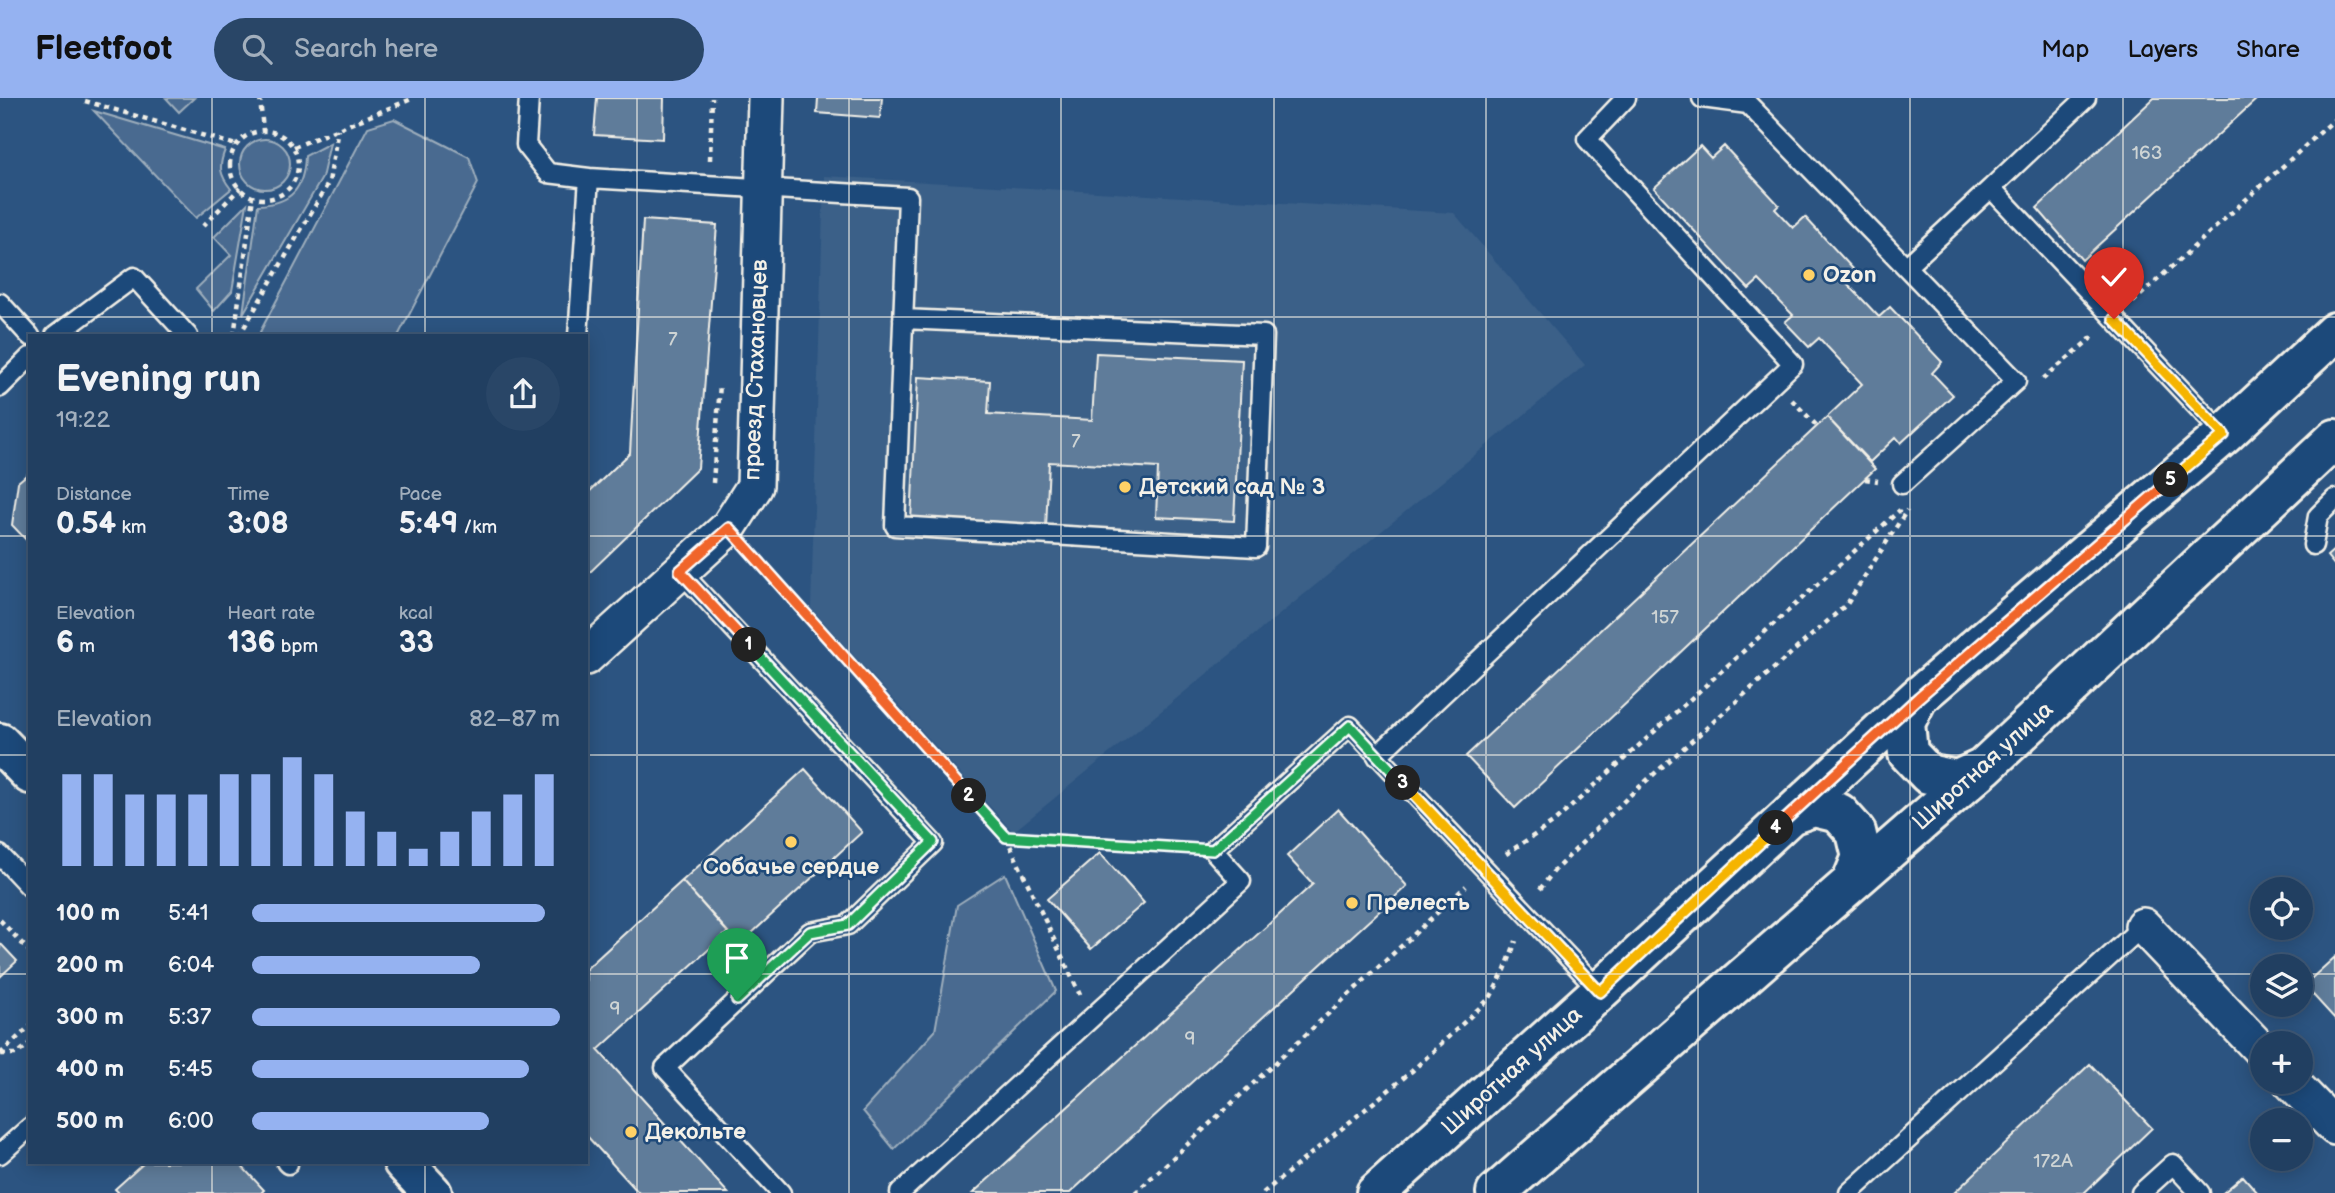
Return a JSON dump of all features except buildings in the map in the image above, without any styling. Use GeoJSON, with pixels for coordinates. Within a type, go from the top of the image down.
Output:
{"type":"FeatureCollection","features":[{"type":"Feature","properties":{"kind":"main road","name":"Широтная улица"},"geometry":{"type":"LineString","coordinates":[[1376,1193],[1600,992],[1919,697],[2224,435],[2335,332]]}},
{"type":"Feature","properties":{"kind":"main road","name":"Широтная улица"},"geometry":{"type":"LineString","coordinates":[[1496,1193],[1984,768],[2335,439]]}},
{"type":"Feature","properties":{"kind":"main road"},"geometry":{"type":"LineString","coordinates":[[1919,697],[1905,723],[1908,753],[1928,774],[1957,780],[1984,768]]}},
{"type":"Feature","properties":{"kind":"main road"},"geometry":{"type":"LineString","coordinates":[[1790,815],[1814,807],[1839,813],[1856,832],[1862,857],[1852,881]]}},
{"type":"Feature","properties":{"kind":"main road"},"geometry":{"type":"LineString","coordinates":[[405,1164],[432,1193]]}},
{"type":"Feature","properties":{"kind":"street","name":"проезд Стахановцев"},"geometry":{"type":"LineString","coordinates":[[588,655],[729,528],[755,486],[766,98]]}},
{"type":"Feature","properties":{"kind":"street"},"geometry":{"type":"LineString","coordinates":[[2143,926],[2250,1038]]}},
{"type":"Feature","properties":{"kind":"street"},"geometry":{"type":"LineString","coordinates":[[2302,1094],[2335,1128]]}},
{"type":"Feature","properties":{"kind":"lane"},"geometry":{"type":"LineString","coordinates":[[529,98],[527,145],[548,173],[589,178],[908,197],[903,319],[895,526],[1256,547],[1264,335],[903,319]]}},
{"type":"Feature","properties":{"kind":"lane"},"geometry":{"type":"LineString","coordinates":[[1377,756],[1793,364],[1587,139],[1626,98]]}},
{"type":"Feature","properties":{"kind":"lane"},"geometry":{"type":"LineString","coordinates":[[1702,98],[1748,104],[2016,381],[1902,484]]}},
{"type":"Feature","properties":{"kind":"lane"},"geometry":{"type":"LineString","coordinates":[[1906,267],[2086,98]]}},
{"type":"Feature","properties":{"kind":"lane"},"geometry":{"type":"LineString","coordinates":[[578,334],[589,178]]}},
{"type":"Feature","properties":{"kind":"lane"},"geometry":{"type":"LineString","coordinates":[[1991,188],[2224,435]]}},
{"type":"Feature","properties":{"kind":"lane"},"geometry":{"type":"LineString","coordinates":[[58,334],[134,277],[186,334]]}},
{"type":"Feature","properties":{"kind":"lane"},"geometry":{"type":"LineString","coordinates":[[0,303],[28,334]]}},
{"type":"Feature","properties":{"kind":"lane"},"geometry":{"type":"LineString","coordinates":[[0,387],[28,360]]}},
{"type":"Feature","properties":{"kind":"lane"},"geometry":{"type":"LineString","coordinates":[[2313,545],[2318,516],[2335,499]]}},
{"type":"Feature","properties":{"kind":"lane"},"geometry":{"type":"LineString","coordinates":[[680,571],[933,842],[848,925],[810,932],[665,1068],[781,1193]]}},
{"type":"Feature","properties":{"kind":"lane"},"geometry":{"type":"LineString","coordinates":[[900,1193],[1241,881],[1213,850],[1350,726],[1600,992]]}},
{"type":"Feature","properties":{"kind":"lane"},"geometry":{"type":"LineString","coordinates":[[0,855],[28,885]]}},
{"type":"Feature","properties":{"kind":"lane"},"geometry":{"type":"LineString","coordinates":[[1849,1193],[2143,926]]}},
{"type":"Feature","properties":{"kind":"lane"},"geometry":{"type":"LineString","coordinates":[[0,1154],[28,1128]]}},
{"type":"Feature","properties":{"kind":"lane"},"geometry":{"type":"LineString","coordinates":[[2141,1193],[2173,1164],[2200,1193]]}},
{"type":"Feature","properties":{"kind":"path"},"geometry":{"type":"LineString","coordinates":[[260,98],[263,131]]}},
{"type":"Feature","properties":{"kind":"path"},"geometry":{"type":"LineString","coordinates":[[293,147],[414,98]]}},
{"type":"Feature","properties":{"kind":"path"},"geometry":{"type":"LineString","coordinates":[[709,186],[712,98]]}},
{"type":"Feature","properties":{"kind":"path"},"geometry":{"type":"LineString","coordinates":[[85,101],[236,145]]}},
{"type":"Feature","properties":{"kind":"path"},"geometry":{"type":"LineString","coordinates":[[2042,380],[2114,319],[2335,119]]}},
{"type":"Feature","properties":{"kind":"path"},"geometry":{"type":"LineString","coordinates":[[237,334],[329,181],[338,129]]}},
{"type":"Feature","properties":{"kind":"path"},"geometry":{"type":"LineString","coordinates":[[253,132],[275,132],[285,138],[298,158],[294,181],[276,197],[253,197],[240,188],[232,175],[231,154],[236,145],[243,137],[253,132]]}},
{"type":"Feature","properties":{"kind":"path"},"geometry":{"type":"LineString","coordinates":[[203,226],[240,188]]}},
{"type":"Feature","properties":{"kind":"path"},"geometry":{"type":"LineString","coordinates":[[236,334],[253,197]]}},
{"type":"Feature","properties":{"kind":"path"},"geometry":{"type":"LineString","coordinates":[[712,490],[720,379]]}},
{"type":"Feature","properties":{"kind":"path"},"geometry":{"type":"LineString","coordinates":[[1774,382],[1817,426]]}},
{"type":"Feature","properties":{"kind":"path"},"geometry":{"type":"LineString","coordinates":[[1135,1193],[1484,869],[1553,823],[1906,507],[1847,604],[1628,797],[1554,871],[1539,890],[1490,998],[1412,1071],[1263,1193]]}},
{"type":"Feature","properties":{"kind":"path"},"geometry":{"type":"LineString","coordinates":[[729,528],[1006,837],[1091,1018]]}},
{"type":"Feature","properties":{"kind":"path"},"geometry":{"type":"LineString","coordinates":[[1006,837],[1213,850]]}},
{"type":"Feature","properties":{"kind":"path"},"geometry":{"type":"LineString","coordinates":[[0,920],[28,951]]}},
{"type":"Feature","properties":{"kind":"path"},"geometry":{"type":"LineString","coordinates":[[0,1054],[28,1028]]}},
{"type":"Feature","properties":{"kind":"path"},"geometry":{"type":"LineString","coordinates":[[0,1054],[17,1054],[28,1045]]}},
{"type":"Feature","properties":{"kind":"shaded area"},"geometry":{"type":"Polygon","coordinates":[[[166,98],[194,98],[179,112],[166,98]]]}},
{"type":"Feature","properties":{"kind":"shaded area"},"geometry":{"type":"Polygon","coordinates":[[[94,111],[225,150],[221,171],[231,189],[196,218],[94,111]]]}},
{"type":"Feature","properties":{"kind":"shaded area"},"geometry":{"type":"Polygon","coordinates":[[[394,119],[469,157],[478,183],[399,334],[260,334],[260,332],[368,127],[394,119]]]}},
{"type":"Feature","properties":{"kind":"shaded area"},"geometry":{"type":"Polygon","coordinates":[[[265,139],[282,147],[290,164],[282,181],[265,189],[248,181],[240,164],[248,147],[265,139]]]}},
{"type":"Feature","properties":{"kind":"shaded area"},"geometry":{"type":"Polygon","coordinates":[[[330,143],[322,178],[243,314],[258,205],[280,201],[294,192],[302,177],[305,156],[330,143]]]}},
{"type":"Feature","properties":{"kind":"shaded area","name":"Детский сад № 3"},"geometry":{"type":"Polygon","coordinates":[[[824,176],[1454,213],[1585,365],[1013,832],[811,608],[824,176]]]}},
{"type":"Feature","properties":{"kind":"shaded area"},"geometry":{"type":"Polygon","coordinates":[[[247,204],[232,291],[214,311],[196,289],[231,255],[214,237],[247,204]]]}},
{"type":"Feature","properties":{"kind":"shaded area"},"geometry":{"type":"Polygon","coordinates":[[[1005,874],[1056,991],[894,1149],[863,1111],[935,1031],[957,905],[1005,874]]]}},
{"type":"Feature","properties":{"kind":"place","name":"Ozon"},"geometry":{"type":"Point","coordinates":[1809,275]}},
{"type":"Feature","properties":{"kind":"place","name":"Детский сад № 3"},"geometry":{"type":"Point","coordinates":[1125,487]}},
{"type":"Feature","properties":{"kind":"place","name":"Собачье сердце"},"geometry":{"type":"Point","coordinates":[791,842]}},
{"type":"Feature","properties":{"kind":"place","name":"Прелесть"},"geometry":{"type":"Point","coordinates":[1352,903]}},
{"type":"Feature","properties":{"kind":"place","name":"Декольте"},"geometry":{"type":"Point","coordinates":[631,1132]}},
{"type":"Feature","properties":{"kind":"route"},"geometry":{"type":"LineString","coordinates":[[737,1000],[810,932],[848,925],[933,842],[680,571],[729,528],[1006,837],[1213,850],[1350,726],[1600,992],[1919,697],[2224,435],[2114,319]]}}]}
